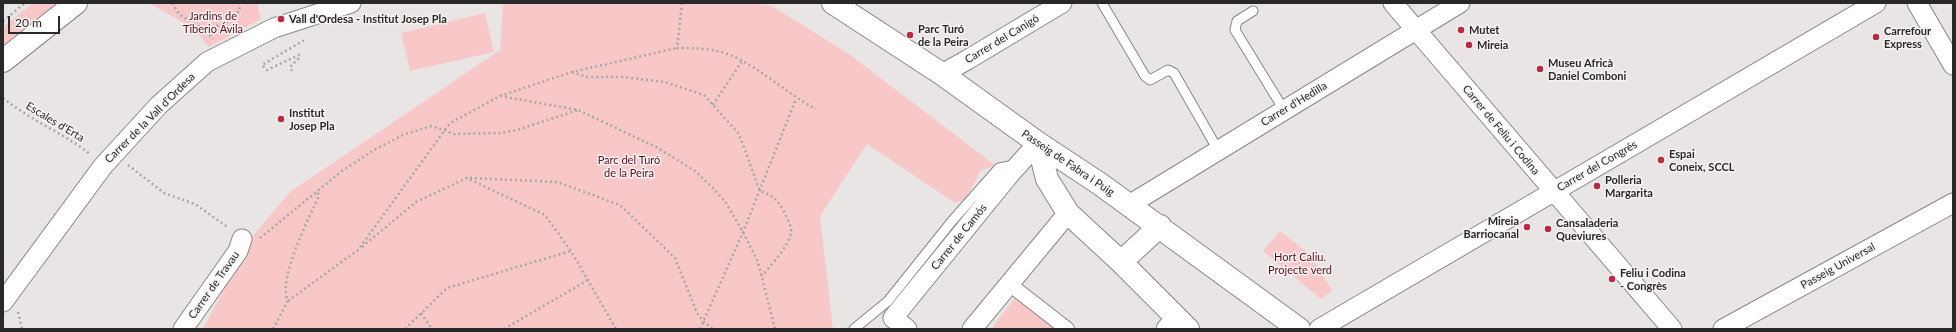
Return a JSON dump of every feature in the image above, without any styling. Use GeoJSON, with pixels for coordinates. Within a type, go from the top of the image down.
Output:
{"type":"FeatureCollection","features":[{"type":"Feature","properties":{"kind":"street"},"geometry":{"type":"LineString","coordinates":[[3,61],[76,3]]}},
{"type":"Feature","properties":{"kind":"street","name":"Carrer de la Vall d'Ordesa"},"geometry":{"type":"LineString","coordinates":[[8,305],[102,166],[159,105],[207,62],[274,28],[351,3]]}},
{"type":"Feature","properties":{"kind":"street","name":"Passeig de Fabra i Puig"},"geometry":{"type":"LineString","coordinates":[[833,3],[942,74],[1038,143],[1160,226],[1299,329]]}},
{"type":"Feature","properties":{"kind":"street","name":"Carrer del Canigó"},"geometry":{"type":"LineString","coordinates":[[942,74],[1062,3]]}},
{"type":"Feature","properties":{"kind":"street","name":"Carrer de Feliu i Codina"},"geometry":{"type":"LineString","coordinates":[[1393,3],[1672,329]]}},
{"type":"Feature","properties":{"kind":"street","name":"Carrer d'Hedilla"},"geometry":{"type":"LineString","coordinates":[[1129,205],[1415,29],[1460,3]]}},
{"type":"Feature","properties":{"kind":"street","name":"Carrer del Congrés"},"geometry":{"type":"LineString","coordinates":[[1319,329],[1876,3]]}},
{"type":"Feature","properties":{"kind":"street"},"geometry":{"type":"LineString","coordinates":[[1917,3],[1953,65]]}},
{"type":"Feature","properties":{"kind":"street"},"geometry":{"type":"LineString","coordinates":[[1038,143],[1047,179],[1068,213],[1121,262],[1177,325]]}},
{"type":"Feature","properties":{"kind":"street","name":"Carrer de Camós"},"geometry":{"type":"LineString","coordinates":[[908,329],[893,318],[1018,165],[1038,143]]}},
{"type":"Feature","properties":{"kind":"street","name":"Passeig Universal"},"geometry":{"type":"LineString","coordinates":[[1724,329],[1953,203]]}},
{"type":"Feature","properties":{"kind":"street"},"geometry":{"type":"LineString","coordinates":[[972,329],[1068,213]]}},
{"type":"Feature","properties":{"kind":"street"},"geometry":{"type":"LineString","coordinates":[[1121,262],[1160,226]]}},
{"type":"Feature","properties":{"kind":"street","name":"Carrer de Travau"},"geometry":{"type":"LineString","coordinates":[[183,329],[238,251],[244,237]]}},
{"type":"Feature","properties":{"kind":"street"},"geometry":{"type":"LineString","coordinates":[[1017,290],[1067,329]]}},
{"type":"Feature","properties":{"kind":"lane"},"geometry":{"type":"LineString","coordinates":[[1102,3],[1145,76],[1150,80],[1168,70],[1174,73],[1218,150]]}},
{"type":"Feature","properties":{"kind":"lane"},"geometry":{"type":"LineString","coordinates":[[1253,11],[1237,21],[1235,30],[1284,110]]}},
{"type":"Feature","properties":{"kind":"lane"},"geometry":{"type":"LineString","coordinates":[[854,329],[888,301],[952,221],[999,168],[1010,164],[1018,165]]}},
{"type":"Feature","properties":{"kind":"path"},"geometry":{"type":"LineString","coordinates":[[3,21],[25,3]]}},
{"type":"Feature","properties":{"kind":"path"},"geometry":{"type":"LineString","coordinates":[[172,3],[180,15],[205,30],[214,40]]}},
{"type":"Feature","properties":{"kind":"path"},"geometry":{"type":"LineString","coordinates":[[205,30],[226,23],[240,10],[238,3]]}},
{"type":"Feature","properties":{"kind":"path"},"geometry":{"type":"LineString","coordinates":[[677,48],[682,3]]}},
{"type":"Feature","properties":{"kind":"path"},"geometry":{"type":"LineString","coordinates":[[205,30],[223,31],[235,27]]}},
{"type":"Feature","properties":{"kind":"path"},"geometry":{"type":"LineString","coordinates":[[292,71],[290,67],[300,57],[299,55],[267,70],[262,65],[306,39]]}},
{"type":"Feature","properties":{"kind":"path"},"geometry":{"type":"LineString","coordinates":[[358,250],[401,193],[450,123],[500,96],[572,72],[677,48],[702,48],[718,51],[742,62],[796,99],[816,109]]}},
{"type":"Feature","properties":{"kind":"path"},"geometry":{"type":"LineString","coordinates":[[713,105],[742,62]]}},
{"type":"Feature","properties":{"kind":"path"},"geometry":{"type":"LineString","coordinates":[[572,72],[587,77],[623,77],[665,82],[704,95],[739,134],[760,191]]}},
{"type":"Feature","properties":{"kind":"path"},"geometry":{"type":"LineString","coordinates":[[500,96],[578,110],[656,147],[695,171],[726,203],[743,232],[758,262],[776,329]]}},
{"type":"Feature","properties":{"kind":"path","name":"Escales d'Erta"},"geometry":{"type":"LineString","coordinates":[[3,98],[15,108],[74,141],[93,156]]}},
{"type":"Feature","properties":{"kind":"path"},"geometry":{"type":"LineString","coordinates":[[700,329],[743,232],[796,99]]}},
{"type":"Feature","properties":{"kind":"path"},"geometry":{"type":"LineString","coordinates":[[127,164],[164,193],[195,204],[244,237],[292,214],[317,190],[342,171],[374,150],[405,134],[432,126],[454,134],[517,130],[578,110]]}},
{"type":"Feature","properties":{"kind":"path"},"geometry":{"type":"LineString","coordinates":[[467,178],[545,215],[571,250],[616,329]]}},
{"type":"Feature","properties":{"kind":"path"},"geometry":{"type":"LineString","coordinates":[[273,329],[288,301],[358,250],[416,202],[467,178],[557,182],[620,205],[676,258],[698,313],[704,322],[713,329]]}},
{"type":"Feature","properties":{"kind":"path"},"geometry":{"type":"LineString","coordinates":[[288,301],[285,295],[285,284],[292,259],[319,196],[317,190]]}},
{"type":"Feature","properties":{"kind":"path"},"geometry":{"type":"LineString","coordinates":[[760,191],[771,194],[778,200],[792,232],[786,244],[762,276]]}},
{"type":"Feature","properties":{"kind":"path"},"geometry":{"type":"LineString","coordinates":[[405,329],[447,288],[571,250]]}},
{"type":"Feature","properties":{"kind":"path"},"geometry":{"type":"LineString","coordinates":[[504,329],[588,280]]}},
{"type":"Feature","properties":{"kind":"path"},"geometry":{"type":"LineString","coordinates":[[8,305],[18,311],[22,329]]}},
{"type":"Feature","properties":{"kind":"path"},"geometry":{"type":"LineString","coordinates":[[421,313],[432,329]]}},
{"type":"Feature","properties":{"kind":"green space"},"geometry":{"type":"Polygon","coordinates":[[[33,3],[58,3],[3,46],[3,27],[33,3]]]}},
{"type":"Feature","properties":{"kind":"green space","name":"Jardins de Tiberio Ávila"},"geometry":{"type":"Polygon","coordinates":[[[149,3],[257,3],[261,19],[209,47],[193,28],[149,3]]]}},
{"type":"Feature","properties":{"kind":"green space","name":"Parc del Turó de la Peira"},"geometry":{"type":"Polygon","coordinates":[[[503,3],[748,3],[772,6],[849,54],[996,166],[981,170],[965,200],[955,203],[867,144],[820,216],[833,329],[203,329],[251,238],[290,192],[500,50],[503,3]]]}},
{"type":"Feature","properties":{"kind":"green space"},"geometry":{"type":"Polygon","coordinates":[[[485,13],[494,52],[410,71],[401,33],[485,13]]]}},
{"type":"Feature","properties":{"kind":"green space","name":"Hort Caliu. Projecte verd"},"geometry":{"type":"Polygon","coordinates":[[[1280,231],[1311,255],[1332,291],[1321,299],[1263,251],[1280,231]]]}},
{"type":"Feature","properties":{"kind":"green space"},"geometry":{"type":"Polygon","coordinates":[[[1024,286],[1075,329],[991,329],[1024,286]]]}},
{"type":"Feature","properties":{"kind":"place","name":"Vall d'Ordesa - Institut Josep Pla"},"geometry":{"type":"Point","coordinates":[281,19]}},
{"type":"Feature","properties":{"kind":"place","name":"Mutet"},"geometry":{"type":"Point","coordinates":[1461,30]}},
{"type":"Feature","properties":{"kind":"place","name":"Parc Turó de la Peira"},"geometry":{"type":"Point","coordinates":[910,35]}},
{"type":"Feature","properties":{"kind":"place","name":"Carrefour Express"},"geometry":{"type":"Point","coordinates":[1876,37]}},
{"type":"Feature","properties":{"kind":"place","name":"Mireia"},"geometry":{"type":"Point","coordinates":[1469,45]}},
{"type":"Feature","properties":{"kind":"place","name":"Museu Africà Daniel Comboni"},"geometry":{"type":"Point","coordinates":[1540,69]}},
{"type":"Feature","properties":{"kind":"place","name":"Institut Josep Pla"},"geometry":{"type":"Point","coordinates":[281,119]}},
{"type":"Feature","properties":{"kind":"place","name":"Espai Coneix, SCCL"},"geometry":{"type":"Point","coordinates":[1661,160]}},
{"type":"Feature","properties":{"kind":"place","name":"Polleria Margarita"},"geometry":{"type":"Point","coordinates":[1597,186]}},
{"type":"Feature","properties":{"kind":"place","name":"Mireia Barriocanal"},"geometry":{"type":"Point","coordinates":[1527,227]}},
{"type":"Feature","properties":{"kind":"place","name":"Cansaladeria Queviures"},"geometry":{"type":"Point","coordinates":[1548,229]}},
{"type":"Feature","properties":{"kind":"place","name":"Feliu i Codina - Congrès"},"geometry":{"type":"Point","coordinates":[1612,279]}}]}
